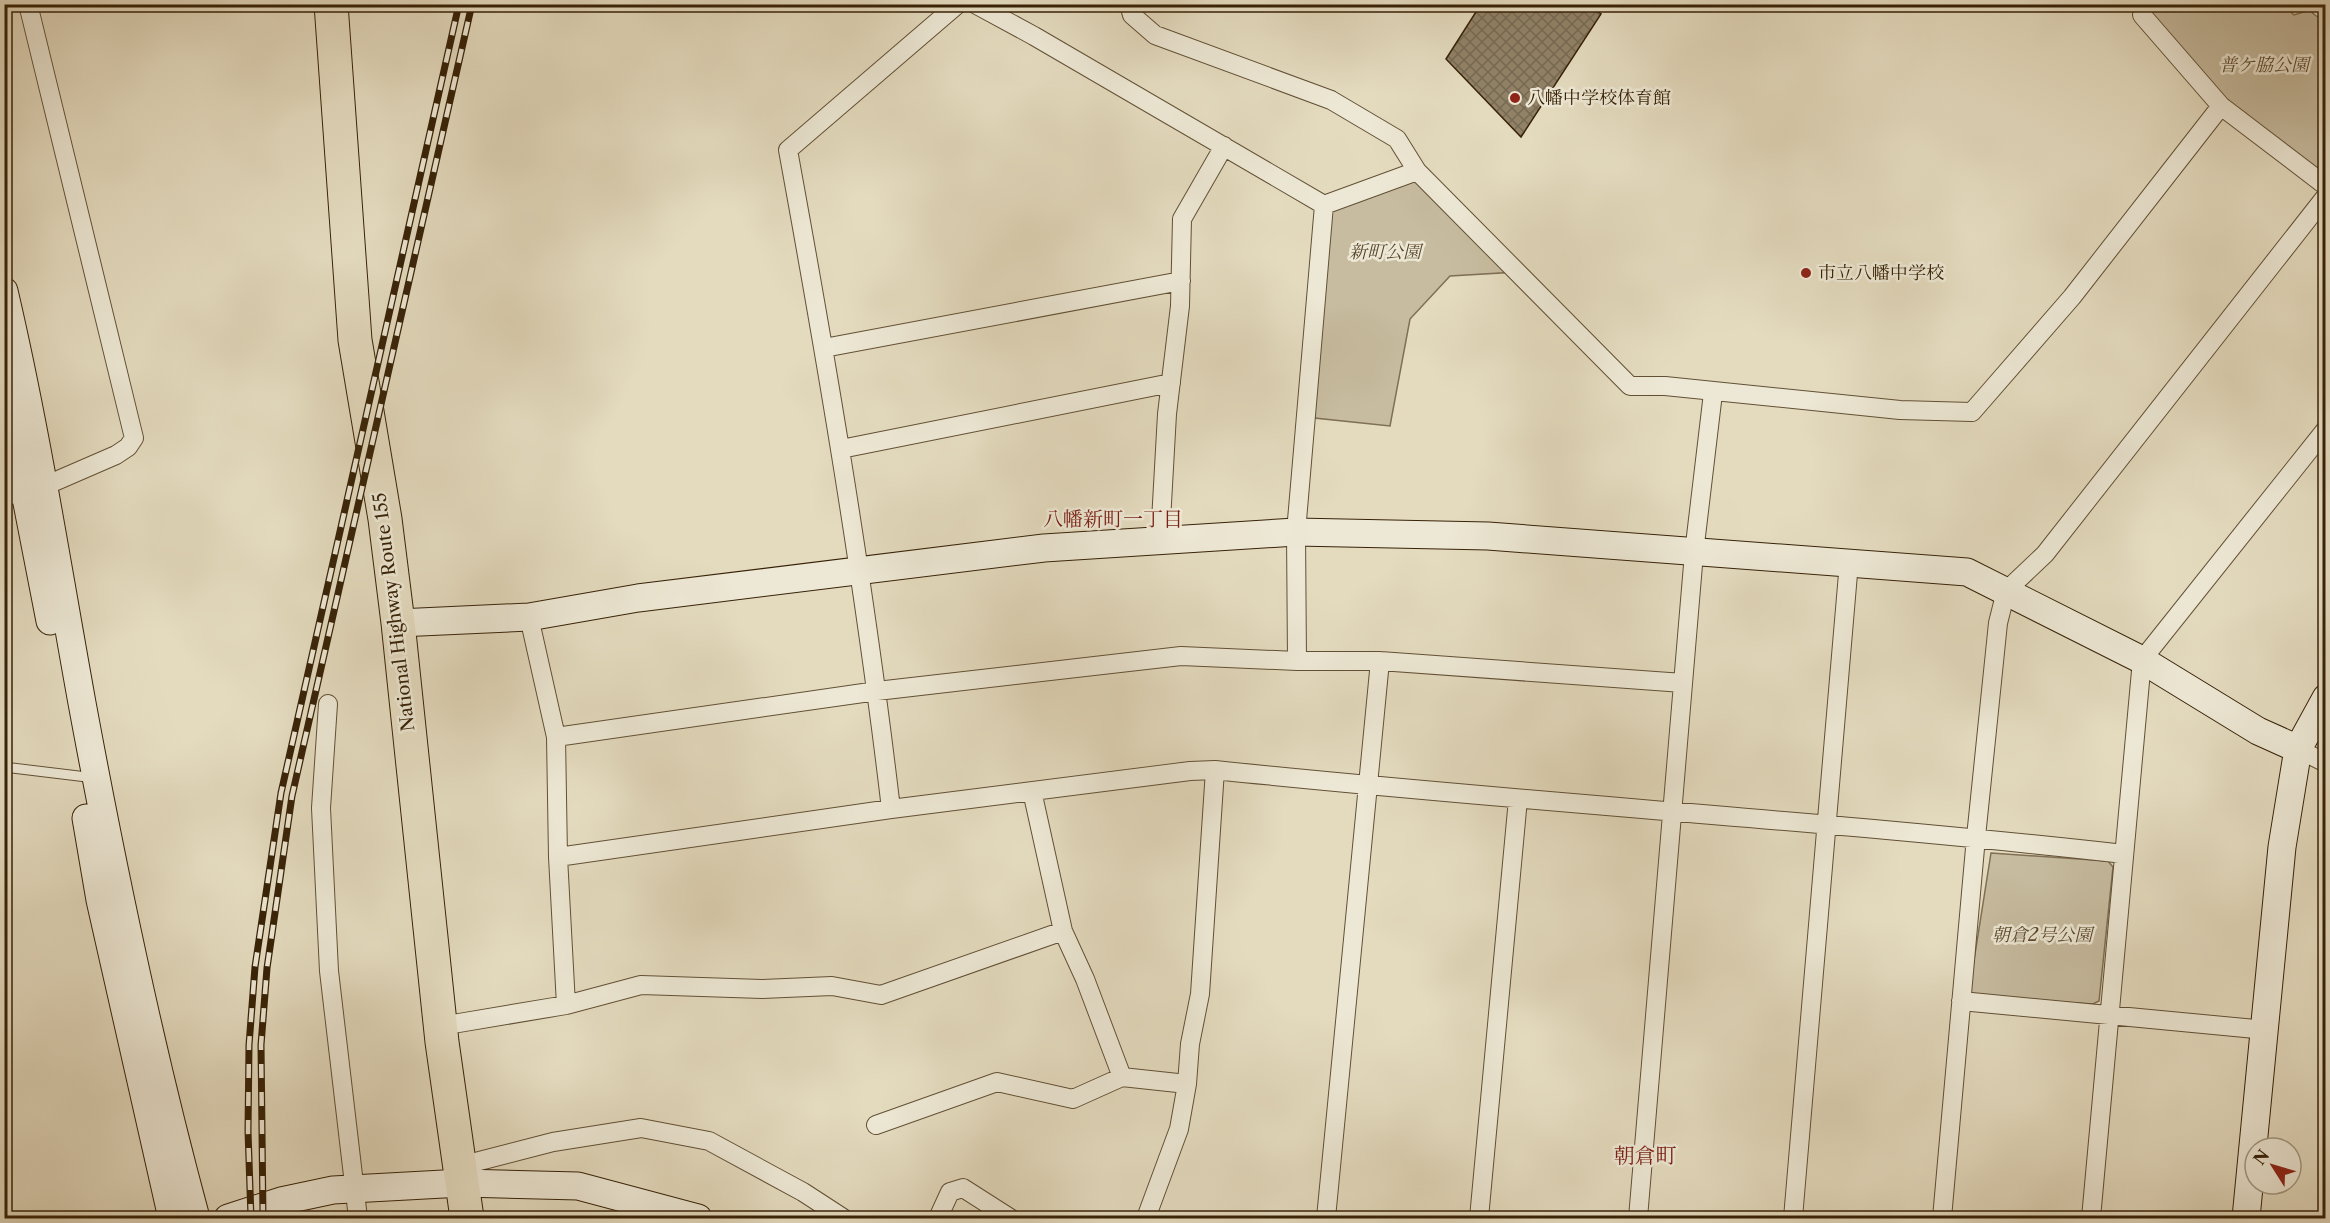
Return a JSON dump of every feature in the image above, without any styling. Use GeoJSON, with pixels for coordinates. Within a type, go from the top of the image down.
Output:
{"type":"FeatureCollection","features":[{"type":"Feature","properties":{"kind":"highway","name":"National Highway Route 155"},"geometry":{"type":"LineString","coordinates":[[331,4],[355,340],[385,519],[441,1026],[467,1218]]}},
{"type":"Feature","properties":{"kind":"street"},"geometry":{"type":"LineString","coordinates":[[26,494],[116,455],[128,447],[134,438],[28,4]]}},
{"type":"Feature","properties":{"kind":"street"},"geometry":{"type":"LineString","coordinates":[[891,809],[877,691],[841,448],[788,150],[957,4]]}},
{"type":"Feature","properties":{"kind":"street"},"geometry":{"type":"LineString","coordinates":[[975,4],[1324,205]]}},
{"type":"Feature","properties":{"kind":"street"},"geometry":{"type":"LineString","coordinates":[[1129,4],[1132,15],[1155,34],[1331,100],[1397,139],[1417,171],[1630,386],[1665,386],[1713,393],[1899,410],[1972,412],[2072,297],[2221,106]]}},
{"type":"Feature","properties":{"kind":"street"},"geometry":{"type":"LineString","coordinates":[[2142,15],[2221,106],[2325,186]]}},
{"type":"Feature","properties":{"kind":"street"},"geometry":{"type":"LineString","coordinates":[[1160,539],[1167,414],[1181,281],[1182,219],[1224,146]]}},
{"type":"Feature","properties":{"kind":"street"},"geometry":{"type":"LineString","coordinates":[[1324,205],[1417,171]]}},
{"type":"Feature","properties":{"kind":"street"},"geometry":{"type":"LineString","coordinates":[[1942,1218],[1976,837],[1998,623],[2006,591],[2044,554],[2325,196]]}},
{"type":"Feature","properties":{"kind":"street"},"geometry":{"type":"LineString","coordinates":[[1297,661],[1296,532],[1324,205]]}},
{"type":"Feature","properties":{"kind":"street"},"geometry":{"type":"LineString","coordinates":[[824,348],[1181,281]]}},
{"type":"Feature","properties":{"kind":"street"},"geometry":{"type":"LineString","coordinates":[[4,291],[26,494]]}},
{"type":"Feature","properties":{"kind":"street"},"geometry":{"type":"LineString","coordinates":[[841,448],[1172,382]]}},
{"type":"Feature","properties":{"kind":"street"},"geometry":{"type":"LineString","coordinates":[[4,386],[88,777],[171,1126],[196,1218]]}},
{"type":"Feature","properties":{"kind":"street"},"geometry":{"type":"LineString","coordinates":[[1638,1218],[1674,813],[1694,553],[1713,393]]}},
{"type":"Feature","properties":{"kind":"street"},"geometry":{"type":"LineString","coordinates":[[2091,1218],[2142,660],[2325,429]]}},
{"type":"Feature","properties":{"kind":"street"},"geometry":{"type":"LineString","coordinates":[[398,623],[529,617],[638,598],[1044,548],[1296,532],[1488,536],[1694,553],[1849,562],[1967,572],[2142,660],[2258,731],[2325,763]]}},
{"type":"Feature","properties":{"kind":"street"},"geometry":{"type":"LineString","coordinates":[[1792,1218],[1849,562]]}},
{"type":"Feature","properties":{"kind":"street"},"geometry":{"type":"LineString","coordinates":[[529,617],[556,737],[558,857],[566,1005]]}},
{"type":"Feature","properties":{"kind":"street"},"geometry":{"type":"LineString","coordinates":[[556,737],[877,691],[1181,656],[1297,661],[1380,661],[1586,678],[1683,683]]}},
{"type":"Feature","properties":{"kind":"street"},"geometry":{"type":"LineString","coordinates":[[1326,1218],[1380,661]]}},
{"type":"Feature","properties":{"kind":"street"},"geometry":{"type":"LineString","coordinates":[[2246,1218],[2282,847],[2298,749],[2325,698]]}},
{"type":"Feature","properties":{"kind":"street"},"geometry":{"type":"LineString","coordinates":[[328,704],[321,808],[329,971],[358,1218]]}},
{"type":"Feature","properties":{"kind":"street"},"geometry":{"type":"LineString","coordinates":[[558,857],[891,809],[1190,771],[1215,770],[1827,827],[1976,837],[2124,854]]}},
{"type":"Feature","properties":{"kind":"street"},"geometry":{"type":"LineString","coordinates":[[1146,1218],[1179,1129],[1187,1084],[1190,1044],[1200,994],[1215,770]]}},
{"type":"Feature","properties":{"kind":"street"},"geometry":{"type":"LineString","coordinates":[[88,777],[100,900],[172,1218]]}},
{"type":"Feature","properties":{"kind":"street"},"geometry":{"type":"LineString","coordinates":[[1032,791],[1063,931],[1122,1077]]}},
{"type":"Feature","properties":{"kind":"street"},"geometry":{"type":"LineString","coordinates":[[1479,1218],[1518,799]]}},
{"type":"Feature","properties":{"kind":"street"},"geometry":{"type":"LineString","coordinates":[[441,1026],[566,1005],[641,985],[762,989],[832,986],[881,995],[1063,931]]}},
{"type":"Feature","properties":{"kind":"street"},"geometry":{"type":"LineString","coordinates":[[1961,1001],[2266,1030]]}},
{"type":"Feature","properties":{"kind":"street"},"geometry":{"type":"LineString","coordinates":[[876,1125],[997,1082],[1073,1100],[1122,1077],[1187,1084]]}},
{"type":"Feature","properties":{"kind":"street"},"geometry":{"type":"LineString","coordinates":[[228,1218],[281,1202],[354,1187],[461,1174],[553,1142],[641,1128],[709,1141],[803,1192],[843,1218]]}},
{"type":"Feature","properties":{"kind":"street"},"geometry":{"type":"LineString","coordinates":[[461,1174],[578,1186],[698,1218]]}},
{"type":"Feature","properties":{"kind":"street"},"geometry":{"type":"LineString","coordinates":[[938,1218],[950,1192],[963,1188],[1010,1218]]}},
{"type":"Feature","properties":{"kind":"lane"},"geometry":{"type":"LineString","coordinates":[[4,767],[88,777]]}},
{"type":"Feature","properties":{"kind":"green space","name":"普ケ脇公園"},"geometry":{"type":"Polygon","coordinates":[[[2154,4],[2283,5],[2294,15],[2320,7],[2325,11],[2325,186],[2221,106],[2142,15],[2154,4]]]}},
{"type":"Feature","properties":{"kind":"green space","name":"新町公園"},"geometry":{"type":"Polygon","coordinates":[[[1417,171],[1517,272],[1450,276],[1410,319],[1390,426],[1305,417],[1324,205],[1417,171]]]}},
{"type":"Feature","properties":{"kind":"green space","name":"朝倉2号公園"},"geometry":{"type":"Polygon","coordinates":[[[1991,853],[2108,861],[2113,867],[2099,1001],[2093,1004],[1978,997],[1969,992],[1991,853]]]}},
{"type":"Feature","properties":{"kind":"building","name":"八幡中学校体育館"},"geometry":{"type":"Polygon","coordinates":[[[1481,4],[1588,4],[1601,14],[1521,137],[1446,59],[1481,4]]]}},
{"type":"Feature","properties":{"kind":"railway"},"geometry":{"type":"LineString","coordinates":[[251,1218],[248,1131],[249,1045],[255,967],[281,793],[459,4]]}},
{"type":"Feature","properties":{"kind":"railway"},"geometry":{"type":"LineString","coordinates":[[263,1218],[261,1045],[267,968],[292,796],[472,4]]}},
{"type":"Feature","properties":{"kind":"place","name":"八幡中学校体育館"},"geometry":{"type":"Point","coordinates":[1515,98]}},
{"type":"Feature","properties":{"kind":"place","name":"市立八幡中学校"},"geometry":{"type":"Point","coordinates":[1806,273]}},
{"type":"Feature","properties":{"kind":"district","name":"八幡新町一丁目"},"geometry":{"type":"Point","coordinates":[1113,519]}},
{"type":"Feature","properties":{"kind":"district","name":"朝倉町"},"geometry":{"type":"Point","coordinates":[1645,1155]}}]}
